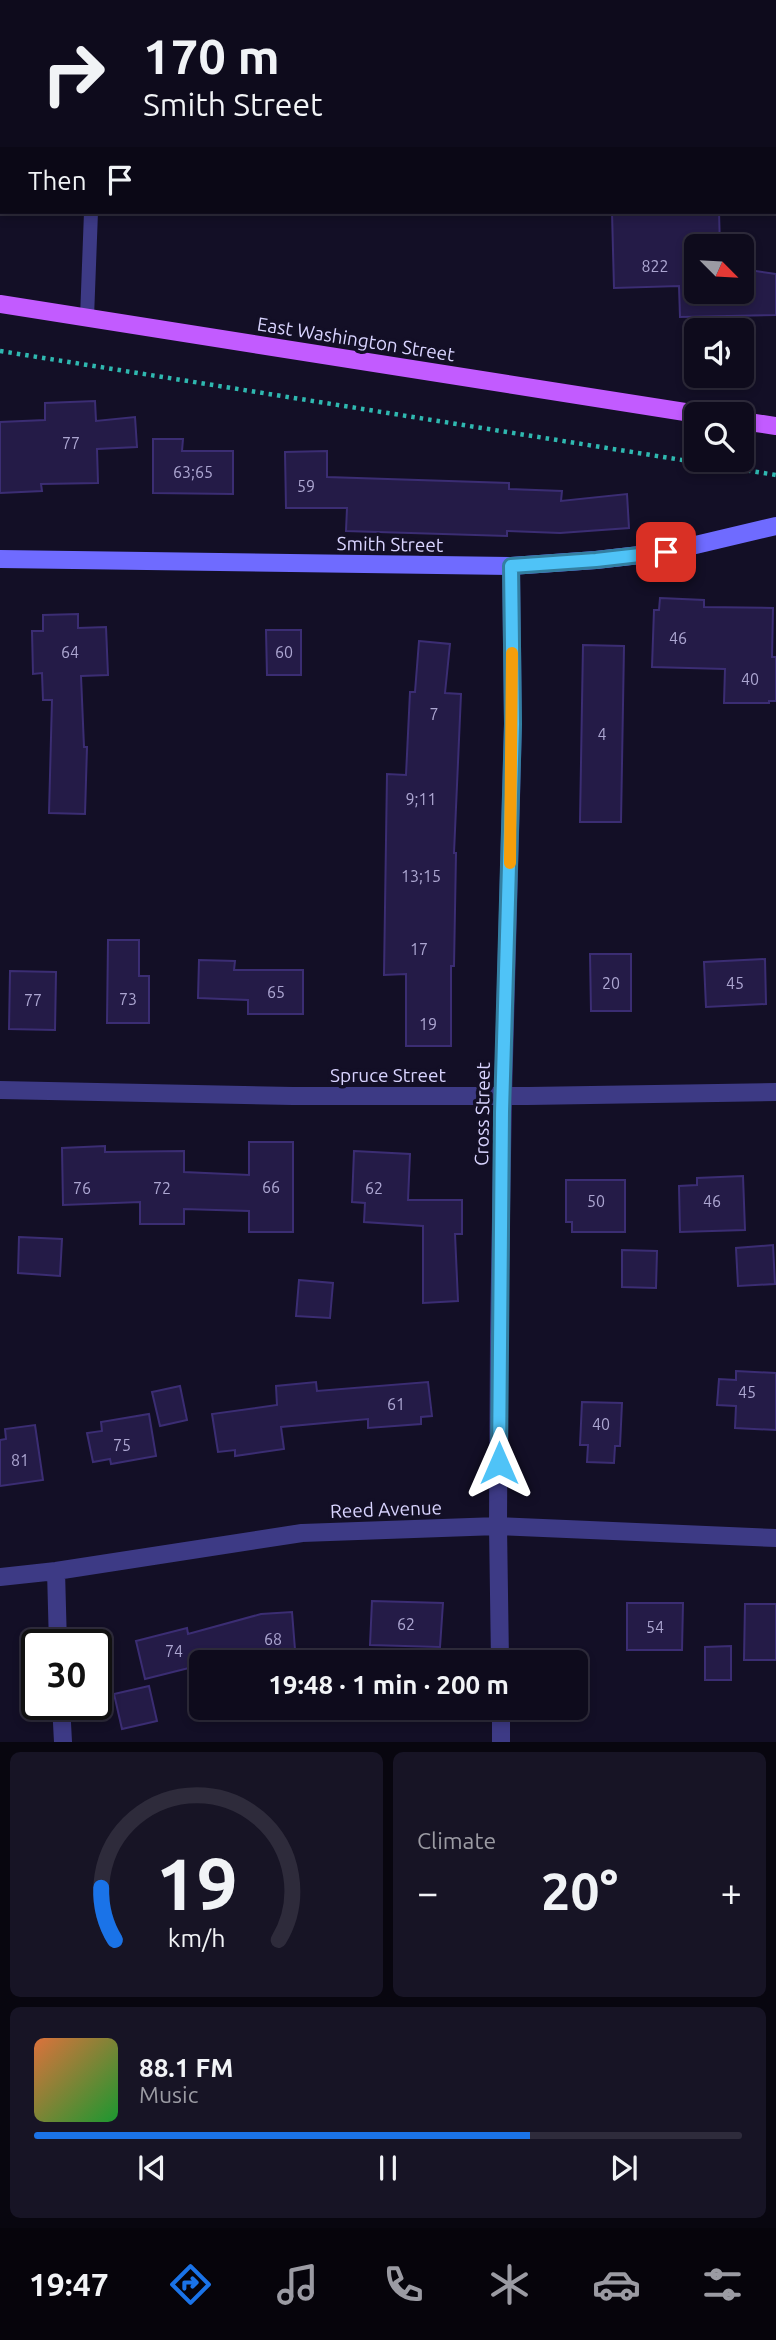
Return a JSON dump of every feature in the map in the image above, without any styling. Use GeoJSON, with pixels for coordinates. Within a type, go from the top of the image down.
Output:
{"type":"FeatureCollection","features":[{"type":"Feature","properties":{"kind":"main road","name":"East Washington Street"},"geometry":{"type":"LineString","coordinates":[[0,304],[684,412]]}},
{"type":"Feature","properties":{"kind":"main road"},"geometry":{"type":"LineString","coordinates":[[754,423],[776,426]]}},
{"type":"Feature","properties":{"kind":"street","name":"Smith Street"},"geometry":{"type":"LineString","coordinates":[[0,559],[511,566],[666,552],[776,526]]}},
{"type":"Feature","properties":{"kind":"street","name":"Cross Street"},"geometry":{"type":"LineString","coordinates":[[500,1650],[498,1526],[503,1096],[513,724],[511,566]]}},
{"type":"Feature","properties":{"kind":"street","name":"Spruce Street"},"geometry":{"type":"LineString","coordinates":[[0,1090],[293,1096],[776,1092]]}},
{"type":"Feature","properties":{"kind":"street","name":"Reed Avenue"},"geometry":{"type":"LineString","coordinates":[[0,1577],[56,1571],[302,1533],[498,1526],[776,1538]]}},
{"type":"Feature","properties":{"kind":"street"},"geometry":{"type":"LineString","coordinates":[[56,1571],[58,1629]]}},
{"type":"Feature","properties":{"kind":"street"},"geometry":{"type":"LineString","coordinates":[[62,1720],[64,1741]]}},
{"type":"Feature","properties":{"kind":"street"},"geometry":{"type":"LineString","coordinates":[[501,1720],[501,1741]]}},
{"type":"Feature","properties":{"kind":"lane"},"geometry":{"type":"LineString","coordinates":[[87,318],[91,214]]}},
{"type":"Feature","properties":{"kind":"path"},"geometry":{"type":"LineString","coordinates":[[0,351],[776,475]]}},
{"type":"Feature","properties":{"kind":"building"},"geometry":{"type":"Polygon","coordinates":[[[612,214],[719,214],[720,234],[684,234],[684,304],[754,304],[754,271],[776,274],[776,315],[680,317],[679,286],[614,288],[612,214]]]}},
{"type":"Feature","properties":{"kind":"building"},"geometry":{"type":"Polygon","coordinates":[[[95,401],[96,421],[135,417],[137,447],[97,449],[98,483],[41,484],[42,491],[0,493],[0,422],[45,420],[45,403],[95,401]]]}},
{"type":"Feature","properties":{"kind":"building"},"geometry":{"type":"Polygon","coordinates":[[[153,439],[183,439],[182,451],[233,451],[233,494],[153,493],[153,439]]]}},
{"type":"Feature","properties":{"kind":"building"},"geometry":{"type":"Polygon","coordinates":[[[327,451],[327,477],[509,483],[509,489],[562,491],[561,501],[627,494],[629,528],[560,533],[507,531],[507,536],[346,531],[347,508],[286,508],[285,452],[327,451]]]}},
{"type":"Feature","properties":{"kind":"building"},"geometry":{"type":"Polygon","coordinates":[[[660,598],[704,600],[704,607],[773,608],[772,657],[776,657],[776,701],[724,703],[725,669],[652,667],[654,610],[659,610],[660,598]]]}},
{"type":"Feature","properties":{"kind":"building"},"geometry":{"type":"Polygon","coordinates":[[[78,614],[78,628],[106,627],[108,675],[81,676],[84,747],[87,747],[85,814],[49,813],[52,700],[43,700],[42,673],[33,674],[32,631],[43,631],[43,615],[78,614]]]}},
{"type":"Feature","properties":{"kind":"building"},"geometry":{"type":"Polygon","coordinates":[[[266,630],[301,630],[301,675],[267,675],[266,630]]]}},
{"type":"Feature","properties":{"kind":"building"},"geometry":{"type":"Polygon","coordinates":[[[419,641],[450,644],[445,693],[461,694],[454,853],[451,1046],[406,1046],[406,974],[384,975],[387,774],[406,775],[410,692],[415,692],[419,641]]]}},
{"type":"Feature","properties":{"kind":"building"},"geometry":{"type":"Polygon","coordinates":[[[583,645],[624,646],[621,822],[580,822],[583,645]]]}},
{"type":"Feature","properties":{"kind":"building"},"geometry":{"type":"Polygon","coordinates":[[[108,940],[139,940],[139,976],[149,976],[149,1023],[107,1023],[108,940]]]}},
{"type":"Feature","properties":{"kind":"building"},"geometry":{"type":"Polygon","coordinates":[[[590,954],[631,954],[631,1011],[591,1011],[590,954]]]}},
{"type":"Feature","properties":{"kind":"building"},"geometry":{"type":"Polygon","coordinates":[[[765,959],[766,1004],[706,1007],[704,962],[765,959]]]}},
{"type":"Feature","properties":{"kind":"building"},"geometry":{"type":"Polygon","coordinates":[[[199,960],[235,961],[234,970],[303,970],[303,1014],[248,1014],[248,1000],[198,998],[199,960]]]}},
{"type":"Feature","properties":{"kind":"building"},"geometry":{"type":"Polygon","coordinates":[[[10,971],[56,972],[55,1030],[9,1029],[10,971]]]}},
{"type":"Feature","properties":{"kind":"building"},"geometry":{"type":"Polygon","coordinates":[[[249,1142],[293,1142],[293,1232],[249,1232],[249,1211],[184,1209],[184,1224],[140,1224],[140,1202],[63,1205],[62,1148],[105,1146],[105,1152],[184,1151],[184,1172],[249,1175],[249,1142]]]}},
{"type":"Feature","properties":{"kind":"building"},"geometry":{"type":"Polygon","coordinates":[[[354,1151],[410,1154],[408,1200],[462,1200],[462,1234],[455,1234],[458,1301],[423,1303],[423,1226],[364,1222],[365,1203],[352,1202],[354,1151]]]}},
{"type":"Feature","properties":{"kind":"building"},"geometry":{"type":"Polygon","coordinates":[[[743,1176],[745,1230],[680,1232],[679,1186],[697,1185],[697,1178],[743,1176]]]}},
{"type":"Feature","properties":{"kind":"building"},"geometry":{"type":"Polygon","coordinates":[[[566,1180],[625,1180],[625,1232],[572,1232],[572,1222],[566,1222],[566,1180]]]}},
{"type":"Feature","properties":{"kind":"building"},"geometry":{"type":"Polygon","coordinates":[[[19,1237],[62,1239],[60,1276],[18,1273],[19,1237]]]}},
{"type":"Feature","properties":{"kind":"building"},"geometry":{"type":"Polygon","coordinates":[[[773,1245],[775,1284],[738,1286],[736,1248],[773,1245]]]}},
{"type":"Feature","properties":{"kind":"building"},"geometry":{"type":"Polygon","coordinates":[[[622,1250],[657,1251],[656,1288],[622,1287],[622,1250]]]}},
{"type":"Feature","properties":{"kind":"building"},"geometry":{"type":"Polygon","coordinates":[[[299,1280],[333,1283],[330,1318],[296,1316],[299,1280]]]}},
{"type":"Feature","properties":{"kind":"building"},"geometry":{"type":"Polygon","coordinates":[[[736,1371],[776,1373],[776,1430],[735,1428],[736,1406],[717,1405],[719,1379],[736,1380],[736,1371]]]}},
{"type":"Feature","properties":{"kind":"building"},"geometry":{"type":"Polygon","coordinates":[[[316,1382],[317,1391],[428,1382],[432,1416],[421,1417],[421,1424],[368,1428],[368,1419],[281,1427],[284,1449],[235,1456],[235,1450],[218,1452],[212,1414],[277,1405],[276,1386],[316,1382]]]}},
{"type":"Feature","properties":{"kind":"building"},"geometry":{"type":"Polygon","coordinates":[[[180,1386],[187,1420],[160,1426],[152,1392],[180,1386]]]}},
{"type":"Feature","properties":{"kind":"building"},"geometry":{"type":"Polygon","coordinates":[[[582,1402],[622,1403],[620,1446],[615,1446],[614,1463],[587,1462],[588,1445],[580,1445],[582,1402]]]}},
{"type":"Feature","properties":{"kind":"building"},"geometry":{"type":"Polygon","coordinates":[[[149,1414],[156,1456],[111,1464],[110,1459],[93,1462],[87,1433],[102,1431],[101,1422],[149,1414]]]}},
{"type":"Feature","properties":{"kind":"building"},"geometry":{"type":"Polygon","coordinates":[[[35,1425],[43,1480],[0,1486],[0,1440],[6,1439],[5,1429],[35,1425]]]}},
{"type":"Feature","properties":{"kind":"building"},"geometry":{"type":"Polygon","coordinates":[[[372,1601],[443,1603],[440,1647],[370,1645],[372,1601]]]}},
{"type":"Feature","properties":{"kind":"building"},"geometry":{"type":"Polygon","coordinates":[[[627,1603],[683,1603],[682,1650],[627,1650],[627,1603]]]}},
{"type":"Feature","properties":{"kind":"building"},"geometry":{"type":"Polygon","coordinates":[[[745,1604],[776,1604],[776,1660],[744,1660],[745,1604]]]}},
{"type":"Feature","properties":{"kind":"building"},"geometry":{"type":"Polygon","coordinates":[[[292,1612],[295,1650],[189,1650],[189,1668],[145,1679],[136,1641],[187,1628],[188,1634],[261,1614],[292,1612]]]}},
{"type":"Feature","properties":{"kind":"building"},"geometry":{"type":"Polygon","coordinates":[[[731,1646],[731,1680],[705,1680],[705,1647],[731,1646]]]}},
{"type":"Feature","properties":{"kind":"building"},"geometry":{"type":"Polygon","coordinates":[[[149,1686],[157,1721],[122,1729],[114,1694],[149,1686]]]}},
{"type":"Feature","properties":{"kind":"slow traffic"},"geometry":{"type":"LineString","coordinates":[[510,863],[512,653]]}},
{"type":"Feature","properties":{"kind":"route"},"geometry":{"type":"LineString","coordinates":[[499,1463],[502,1112],[513,724],[511,566],[666,552]]}}]}
